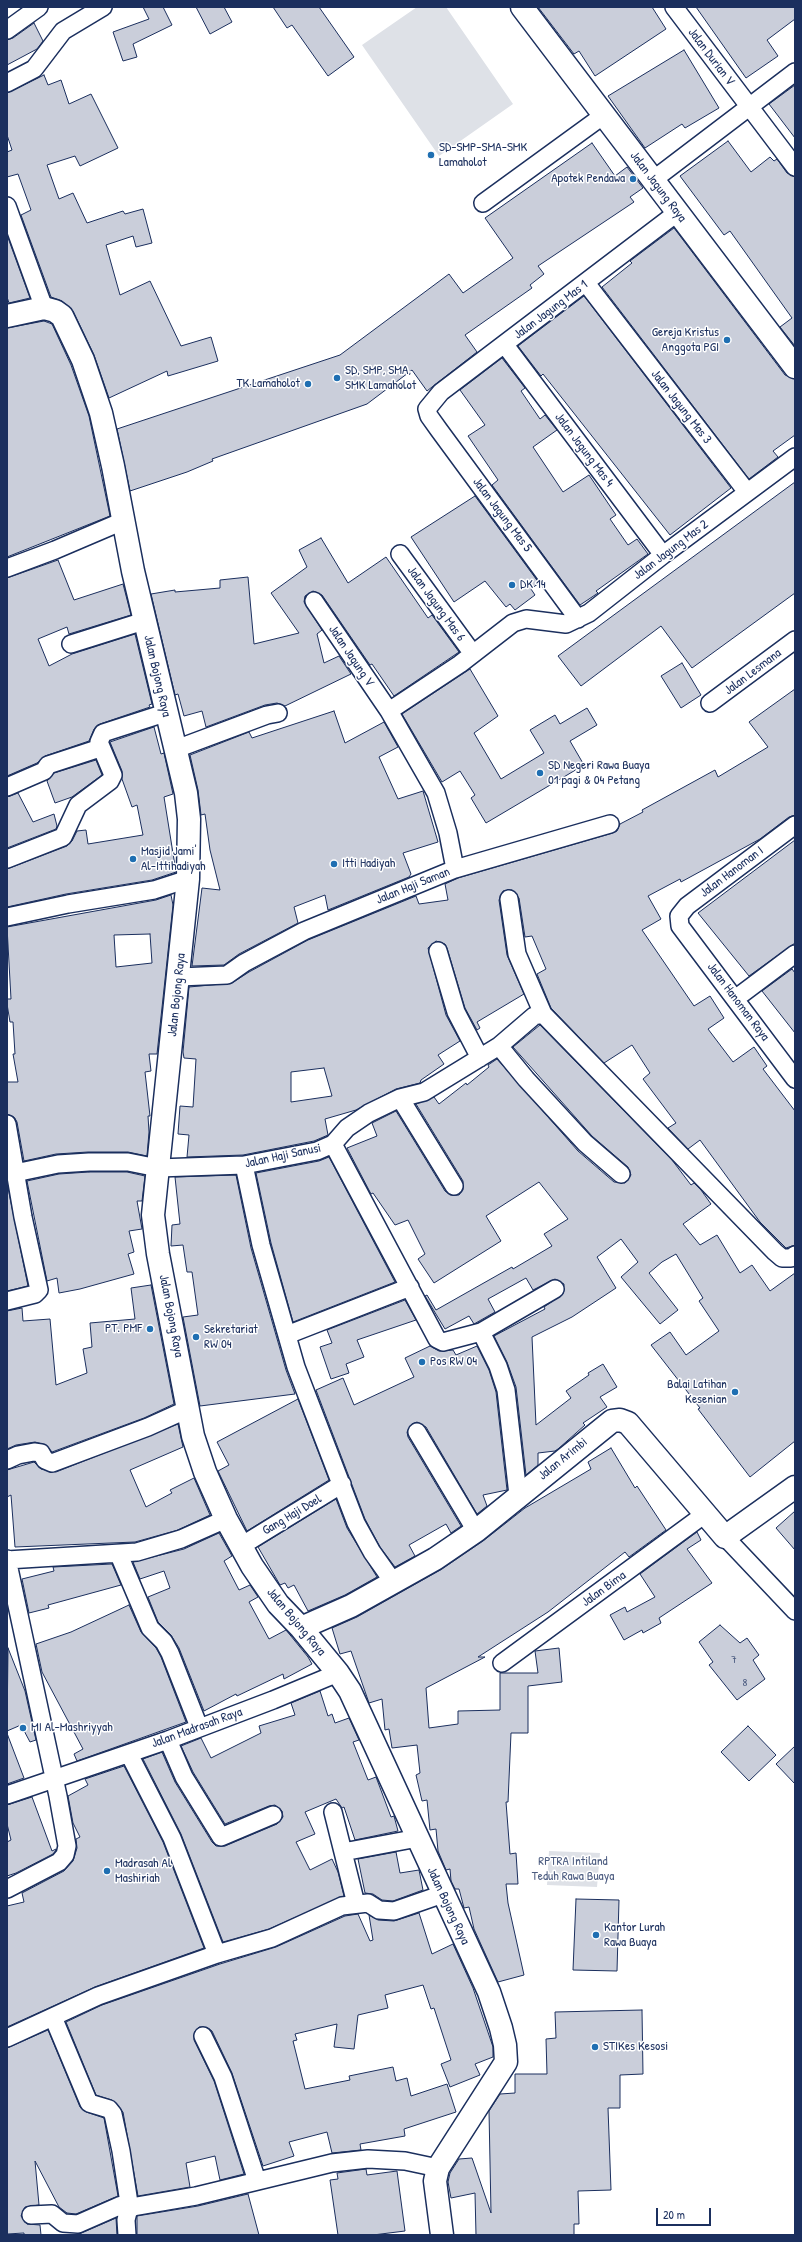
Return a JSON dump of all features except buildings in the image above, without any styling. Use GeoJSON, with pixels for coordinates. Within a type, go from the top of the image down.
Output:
{"type":"FeatureCollection","features":[{"type":"Feature","properties":{"kind":"street"},"geometry":{"type":"LineString","coordinates":[[7,30],[39,7]]}},
{"type":"Feature","properties":{"kind":"street"},"geometry":{"type":"LineString","coordinates":[[7,83],[34,68],[64,31],[103,7]]}},
{"type":"Feature","properties":{"kind":"street","name":"Jalan Jagung Raya"},"geometry":{"type":"LineString","coordinates":[[522,7],[795,367]]}},
{"type":"Feature","properties":{"kind":"street","name":"Jalan Durian V"},"geometry":{"type":"LineString","coordinates":[[674,7],[795,167]]}},
{"type":"Feature","properties":{"kind":"street"},"geometry":{"type":"LineString","coordinates":[[653,180],[795,72]]}},
{"type":"Feature","properties":{"kind":"street"},"geometry":{"type":"LineString","coordinates":[[483,203],[604,115]]}},
{"type":"Feature","properties":{"kind":"street"},"geometry":{"type":"LineString","coordinates":[[7,206],[53,312],[7,316]]}},
{"type":"Feature","properties":{"kind":"street","name":"Jalan Jagung Mas 1"},"geometry":{"type":"LineString","coordinates":[[427,409],[441,392],[505,345],[678,212]]}},
{"type":"Feature","properties":{"kind":"street","name":"Jalan Jagung Mas 3"},"geometry":{"type":"LineString","coordinates":[[586,283],[747,492]]}},
{"type":"Feature","properties":{"kind":"street","name":"Jalan Bojong Raya"},"geometry":{"type":"LineString","coordinates":[[53,312],[83,360],[101,413],[144,621],[165,713],[176,749],[186,793],[189,819],[188,879],[179,977],[153,1215],[158,1254],[193,1436],[205,1472],[226,1519],[241,1546],[278,1604],[302,1628],[338,1673],[350,1691],[489,1992],[502,2028],[506,2062],[438,2168],[435,2181],[442,2235]]}},
{"type":"Feature","properties":{"kind":"street","name":"Jalan Jagung Mas 4"},"geometry":{"type":"LineString","coordinates":[[505,345],[663,555]]}},
{"type":"Feature","properties":{"kind":"street","name":"Jalan Jagung Mas 5"},"geometry":{"type":"LineString","coordinates":[[427,409],[429,416],[439,430],[578,620]]}},
{"type":"Feature","properties":{"kind":"street","name":"Jalan Jagung Mas 2"},"geometry":{"type":"LineString","coordinates":[[473,654],[513,623],[526,619],[566,624],[578,620],[590,613],[663,555],[795,457]]}},
{"type":"Feature","properties":{"kind":"street"},"geometry":{"type":"LineString","coordinates":[[7,568],[56,550],[123,521]]}},
{"type":"Feature","properties":{"kind":"street","name":"Jalan Jagung Mas 6"},"geometry":{"type":"LineString","coordinates":[[400,554],[473,654]]}},
{"type":"Feature","properties":{"kind":"street","name":"Jalan Jagung V"},"geometry":{"type":"LineString","coordinates":[[314,601],[389,711]]}},
{"type":"Feature","properties":{"kind":"street"},"geometry":{"type":"LineString","coordinates":[[71,644],[144,621]]}},
{"type":"Feature","properties":{"kind":"street","name":"Jalan Lesmana"},"geometry":{"type":"LineString","coordinates":[[710,703],[795,640]]}},
{"type":"Feature","properties":{"kind":"street"},"geometry":{"type":"LineString","coordinates":[[389,711],[473,654]]}},
{"type":"Feature","properties":{"kind":"street","name":"Jalan Haji Saman"},"geometry":{"type":"LineString","coordinates":[[179,977],[227,975],[244,963],[304,931],[455,869],[448,834],[436,793],[389,711]]}},
{"type":"Feature","properties":{"kind":"street"},"geometry":{"type":"LineString","coordinates":[[7,859],[63,837],[78,805],[110,781],[113,775],[100,748],[101,737],[107,731],[165,713]]}},
{"type":"Feature","properties":{"kind":"street"},"geometry":{"type":"LineString","coordinates":[[176,749],[266,715],[278,713]]}},
{"type":"Feature","properties":{"kind":"street"},"geometry":{"type":"LineString","coordinates":[[7,787],[44,772],[48,765],[100,748]]}},
{"type":"Feature","properties":{"kind":"street"},"geometry":{"type":"LineString","coordinates":[[455,869],[610,824]]}},
{"type":"Feature","properties":{"kind":"street","name":"Jalan Hanoman I"},"geometry":{"type":"LineString","coordinates":[[680,926],[679,916],[687,906],[795,825]]}},
{"type":"Feature","properties":{"kind":"street"},"geometry":{"type":"LineString","coordinates":[[7,918],[68,904],[154,890],[188,879]]}},
{"type":"Feature","properties":{"kind":"street"},"geometry":{"type":"LineString","coordinates":[[509,899],[517,954],[543,1014],[775,1252],[782,1258],[791,1258],[795,1255]]}},
{"type":"Feature","properties":{"kind":"street","name":"Jalan Hanoman Raya"},"geometry":{"type":"LineString","coordinates":[[680,926],[795,1079]]}},
{"type":"Feature","properties":{"kind":"street"},"geometry":{"type":"LineString","coordinates":[[438,952],[456,1012],[480,1058]]}},
{"type":"Feature","properties":{"kind":"street"},"geometry":{"type":"LineString","coordinates":[[735,999],[795,954]]}},
{"type":"Feature","properties":{"kind":"street","name":"Jalan Haji Sanusi"},"geometry":{"type":"LineString","coordinates":[[15,1172],[58,1164],[88,1162],[128,1162],[158,1168],[244,1165],[317,1151],[332,1144],[347,1128],[363,1116],[400,1098],[424,1092],[499,1046],[534,1016],[543,1014]]}},
{"type":"Feature","properties":{"kind":"street"},"geometry":{"type":"LineString","coordinates":[[499,1046],[526,1079],[586,1143],[621,1174]]}},
{"type":"Feature","properties":{"kind":"street"},"geometry":{"type":"LineString","coordinates":[[400,1098],[454,1186]]}},
{"type":"Feature","properties":{"kind":"street"},"geometry":{"type":"LineString","coordinates":[[7,1124],[15,1172],[39,1290],[35,1294],[7,1301]]}},
{"type":"Feature","properties":{"kind":"street"},"geometry":{"type":"LineString","coordinates":[[332,1144],[437,1339],[443,1342],[481,1332],[555,1289]]}},
{"type":"Feature","properties":{"kind":"street"},"geometry":{"type":"LineString","coordinates":[[244,1165],[261,1245],[296,1367],[365,1542],[394,1583]]}},
{"type":"Feature","properties":{"kind":"street"},"geometry":{"type":"LineString","coordinates":[[286,1335],[410,1287]]}},
{"type":"Feature","properties":{"kind":"street"},"geometry":{"type":"LineString","coordinates":[[481,1332],[498,1366],[506,1390],[518,1495]]}},
{"type":"Feature","properties":{"kind":"street"},"geometry":{"type":"LineString","coordinates":[[7,1460],[18,1455],[34,1452],[41,1453],[45,1460],[52,1463],[148,1427],[188,1409]]}},
{"type":"Feature","properties":{"kind":"street","name":"Jalan Arimbi"},"geometry":{"type":"LineString","coordinates":[[302,1628],[394,1583],[435,1559],[476,1531],[605,1425],[620,1420],[628,1424],[725,1537]]}},
{"type":"Feature","properties":{"kind":"street"},"geometry":{"type":"LineString","coordinates":[[417,1432],[476,1531]]}},
{"type":"Feature","properties":{"kind":"street","name":"Gang Haji Doel"},"geometry":{"type":"LineString","coordinates":[[241,1546],[342,1484]]}},
{"type":"Feature","properties":{"kind":"street"},"geometry":{"type":"LineString","coordinates":[[795,1487],[725,1537],[795,1611]]}},
{"type":"Feature","properties":{"kind":"street","name":"Jalan Bima"},"geometry":{"type":"LineString","coordinates":[[502,1663],[705,1514]]}},
{"type":"Feature","properties":{"kind":"street"},"geometry":{"type":"LineString","coordinates":[[7,1889],[59,1862],[65,1855],[66,1835],[7,1560],[119,1555],[160,1547],[226,1519]]}},
{"type":"Feature","properties":{"kind":"street"},"geometry":{"type":"LineString","coordinates":[[119,1555],[150,1628],[164,1642],[170,1653],[199,1727]]}},
{"type":"Feature","properties":{"kind":"street","name":"Jalan Madrasah Raya"},"geometry":{"type":"LineString","coordinates":[[7,1795],[55,1780],[168,1740],[273,1700],[338,1673]]}},
{"type":"Feature","properties":{"kind":"street"},"geometry":{"type":"LineString","coordinates":[[168,1740],[187,1783],[220,1837],[273,1815]]}},
{"type":"Feature","properties":{"kind":"street"},"geometry":{"type":"LineString","coordinates":[[129,1754],[172,1838],[218,1954]]}},
{"type":"Feature","properties":{"kind":"street"},"geometry":{"type":"LineString","coordinates":[[333,1812],[356,1904]]}},
{"type":"Feature","properties":{"kind":"street"},"geometry":{"type":"LineString","coordinates":[[343,1852],[418,1838]]}},
{"type":"Feature","properties":{"kind":"street"},"geometry":{"type":"LineString","coordinates":[[7,2038],[98,1996],[218,1954],[272,1938],[342,1906],[368,1903],[379,1910],[394,1911],[443,1894]]}},
{"type":"Feature","properties":{"kind":"street"},"geometry":{"type":"LineString","coordinates":[[53,2017],[89,2103],[109,2109],[113,2114],[122,2151],[131,2205],[126,2220],[127,2235]]}},
{"type":"Feature","properties":{"kind":"street"},"geometry":{"type":"LineString","coordinates":[[203,2036],[223,2077],[257,2181]]}},
{"type":"Feature","properties":{"kind":"street"},"geometry":{"type":"LineString","coordinates":[[31,2215],[52,2214],[63,2223],[78,2224],[119,2206],[196,2196],[332,2164],[368,2159],[405,2161],[438,2168]]}},
{"type":"Feature","properties":{"kind":"green space"},"geometry":{"type":"Polygon","coordinates":[[[417,7],[446,7],[513,104],[439,156],[362,45],[417,7]]]}},
{"type":"Feature","properties":{"kind":"green space","name":"RPTRA Intiland Teduh Rawa Buaya"},"geometry":{"type":"Polygon","coordinates":[[[549,1851],[600,1853],[597,1887],[547,1885],[549,1851]]]}},
{"type":"Feature","properties":{"kind":"place","name":"SD-SMP-SMA-SMK Lamaholot"},"geometry":{"type":"Point","coordinates":[431,155]}},
{"type":"Feature","properties":{"kind":"place","name":"Apotek Pendawa"},"geometry":{"type":"Point","coordinates":[633,179]}},
{"type":"Feature","properties":{"kind":"place","name":"Gereja Kristus Anggota PGI"},"geometry":{"type":"Point","coordinates":[727,340]}},
{"type":"Feature","properties":{"kind":"place","name":"SD, SMP, SMA, SMK Lamaholot"},"geometry":{"type":"Point","coordinates":[337,378]}},
{"type":"Feature","properties":{"kind":"place","name":"TK Lamaholot"},"geometry":{"type":"Point","coordinates":[308,384]}},
{"type":"Feature","properties":{"kind":"place","name":"DK 14"},"geometry":{"type":"Point","coordinates":[512,585]}},
{"type":"Feature","properties":{"kind":"place","name":"SD Negeri Rawa Buaya 01 pagi & 04 Petang"},"geometry":{"type":"Point","coordinates":[540,773]}},
{"type":"Feature","properties":{"kind":"place","name":"Masjid Jami' Al-Ittihadiyah"},"geometry":{"type":"Point","coordinates":[133,859]}},
{"type":"Feature","properties":{"kind":"place","name":"Itti Hadiyah"},"geometry":{"type":"Point","coordinates":[334,864]}},
{"type":"Feature","properties":{"kind":"place","name":"PT. PMF"},"geometry":{"type":"Point","coordinates":[150,1329]}},
{"type":"Feature","properties":{"kind":"place","name":"Sekretariat RW 04"},"geometry":{"type":"Point","coordinates":[196,1337]}},
{"type":"Feature","properties":{"kind":"place","name":"Pos RW 04"},"geometry":{"type":"Point","coordinates":[422,1362]}},
{"type":"Feature","properties":{"kind":"place","name":"Balai Latihan Kesenian"},"geometry":{"type":"Point","coordinates":[735,1392]}},
{"type":"Feature","properties":{"kind":"place","name":"MI Al-Mashriyyah"},"geometry":{"type":"Point","coordinates":[23,1728]}},
{"type":"Feature","properties":{"kind":"place","name":"Madrasah Al Mashiriah"},"geometry":{"type":"Point","coordinates":[107,1871]}},
{"type":"Feature","properties":{"kind":"place","name":"Kantor Lurah Rawa Buaya"},"geometry":{"type":"Point","coordinates":[596,1935]}},
{"type":"Feature","properties":{"kind":"place","name":"STIKes Kesosi"},"geometry":{"type":"Point","coordinates":[595,2047]}}]}
